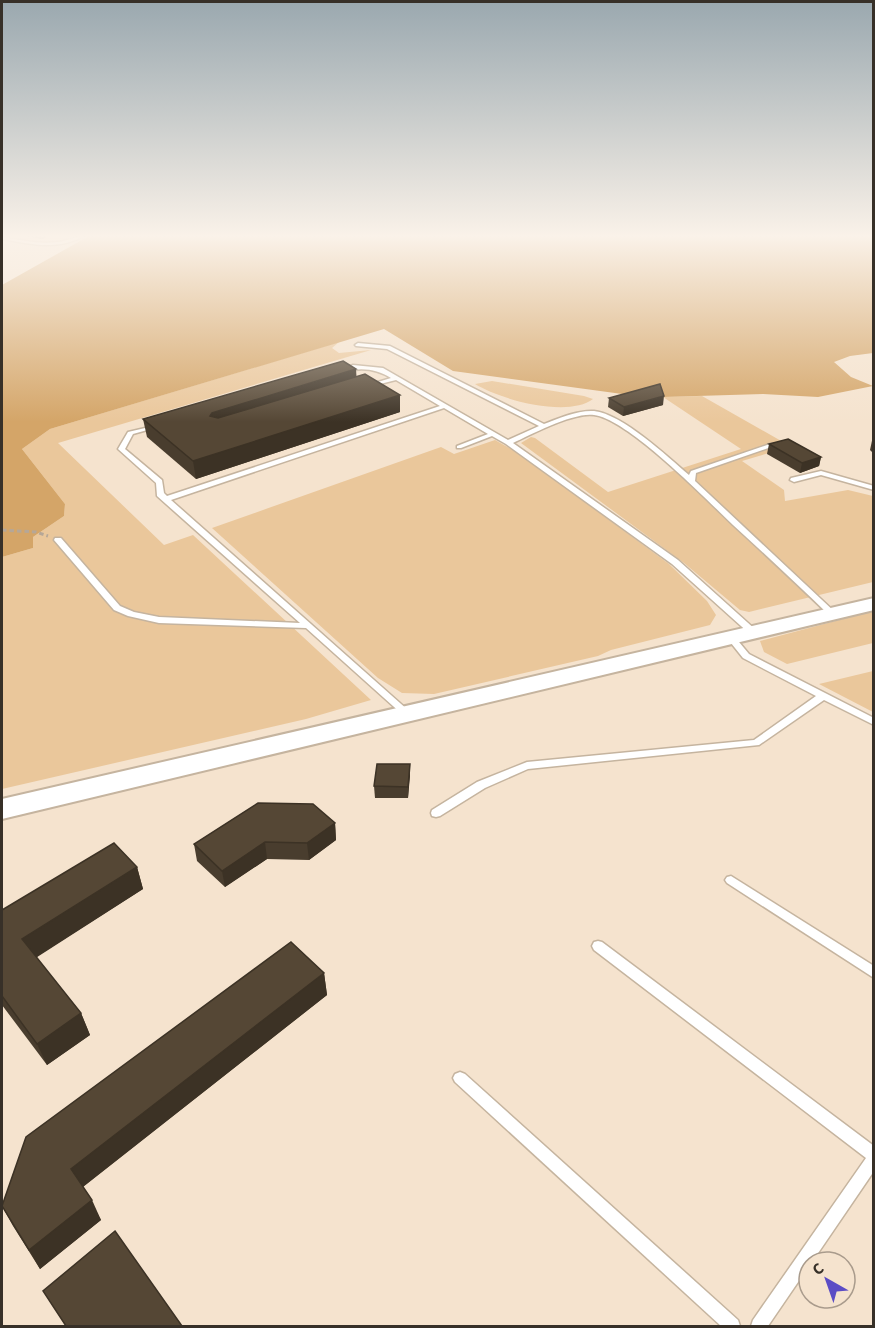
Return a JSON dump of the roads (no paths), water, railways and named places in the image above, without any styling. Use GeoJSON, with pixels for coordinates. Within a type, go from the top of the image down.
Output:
{"type":"FeatureCollection","features":[{"type":"Feature","properties":{"kind":"street"},"geometry":{"type":"LineString","coordinates":[[2,809],[873,604]]}},
{"type":"Feature","properties":{"kind":"lane"},"geometry":{"type":"LineString","coordinates":[[358,345],[388,347],[543,426]]}},
{"type":"Feature","properties":{"kind":"lane"},"geometry":{"type":"LineString","coordinates":[[331,374],[353,368],[381,369],[508,443],[675,562],[754,633]]}},
{"type":"Feature","properties":{"kind":"lane"},"geometry":{"type":"LineString","coordinates":[[363,388],[396,378]]}},
{"type":"Feature","properties":{"kind":"lane"},"geometry":{"type":"LineString","coordinates":[[166,499],[445,406]]}},
{"type":"Feature","properties":{"kind":"lane"},"geometry":{"type":"LineString","coordinates":[[508,443],[543,426],[593,412],[614,420],[691,481],[833,614]]}},
{"type":"Feature","properties":{"kind":"lane"},"geometry":{"type":"LineString","coordinates":[[164,424],[130,434],[121,449],[159,482],[160,494],[406,713]]}},
{"type":"Feature","properties":{"kind":"lane"},"geometry":{"type":"LineString","coordinates":[[459,447],[493,434]]}},
{"type":"Feature","properties":{"kind":"lane"},"geometry":{"type":"LineString","coordinates":[[691,481],[693,472],[772,445]]}},
{"type":"Feature","properties":{"kind":"lane"},"geometry":{"type":"LineString","coordinates":[[794,480],[822,473],[873,488]]}},
{"type":"Feature","properties":{"kind":"lane"},"geometry":{"type":"LineString","coordinates":[[58,540],[117,608],[131,614],[159,620],[309,626]]}},
{"type":"Feature","properties":{"kind":"lane"},"geometry":{"type":"LineString","coordinates":[[731,638],[746,656],[873,722]]}},
{"type":"Feature","properties":{"kind":"lane"},"geometry":{"type":"LineString","coordinates":[[436,813],[481,785],[527,766],[756,743],[822,696]]}},
{"type":"Feature","properties":{"kind":"lane"},"geometry":{"type":"LineString","coordinates":[[731,880],[873,973]]}},
{"type":"Feature","properties":{"kind":"lane"},"geometry":{"type":"LineString","coordinates":[[598,946],[873,1156],[759,1326]]}},
{"type":"Feature","properties":{"kind":"lane"},"geometry":{"type":"LineString","coordinates":[[460,1078],[732,1326]]}}]}
